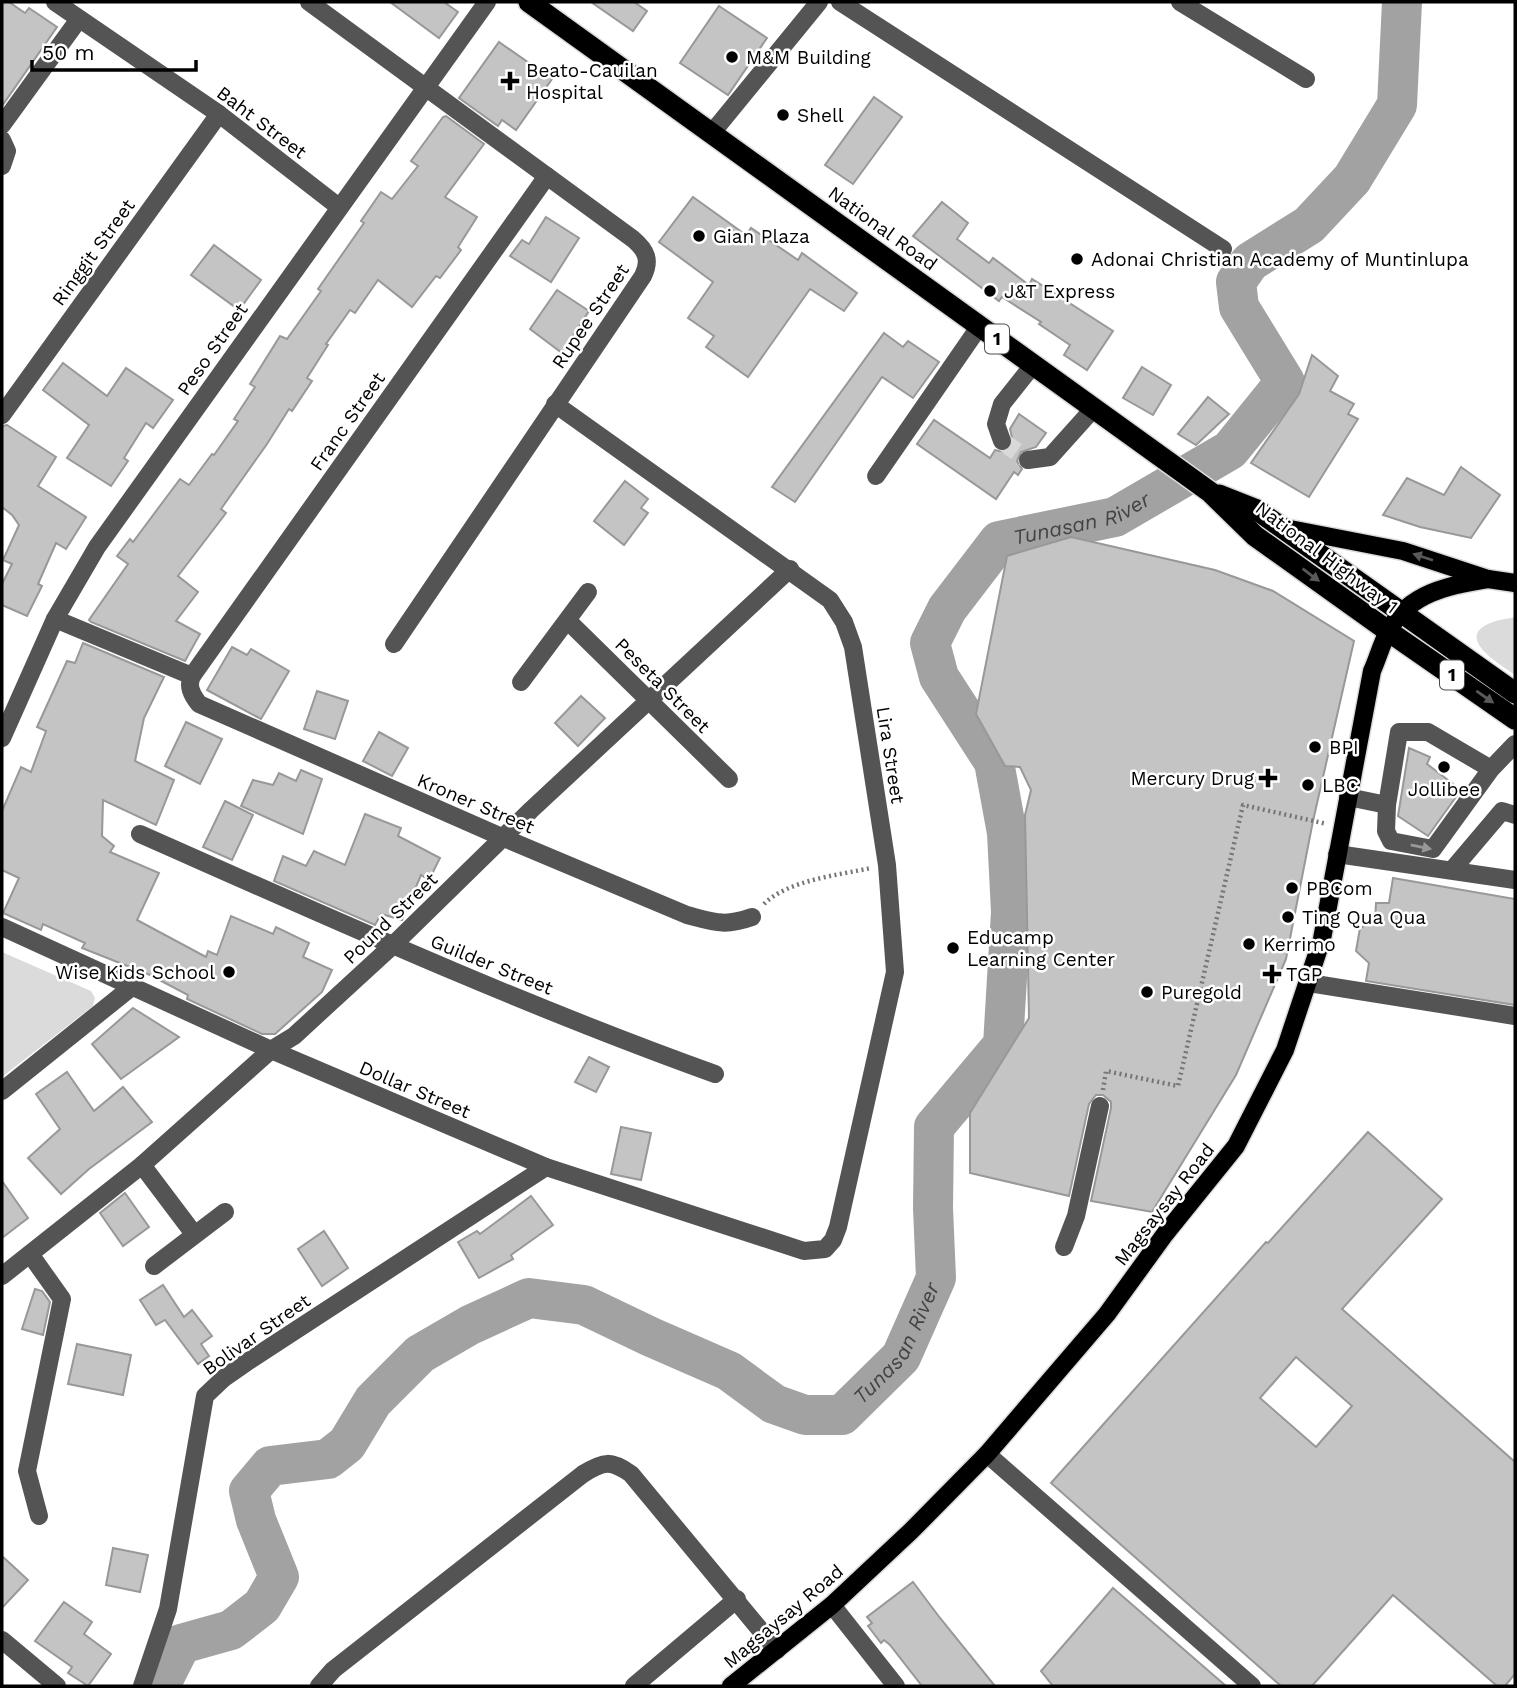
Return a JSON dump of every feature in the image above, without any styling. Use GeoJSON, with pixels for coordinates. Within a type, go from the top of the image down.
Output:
{"type":"FeatureCollection","features":[{"type":"Feature","properties":{"kind":"highway","name":"National Road"},"geometry":{"type":"LineString","coordinates":[[529,2],[1210,492]]}},
{"type":"Feature","properties":{"kind":"highway","name":"National Highway 1"},"geometry":{"type":"LineString","coordinates":[[1210,492],[1256,510],[1515,693]]}},
{"type":"Feature","properties":{"kind":"highway","name":"National Highway 1"},"geometry":{"type":"LineString","coordinates":[[1210,492],[1255,536],[1515,719]]}},
{"type":"Feature","properties":{"kind":"main road"},"geometry":{"type":"LineString","coordinates":[[1282,528],[1403,551],[1488,579],[1515,583]]}},
{"type":"Feature","properties":{"kind":"main road"},"geometry":{"type":"LineString","coordinates":[[1400,613],[1419,598],[1446,586],[1488,579]]}},
{"type":"Feature","properties":{"kind":"main road","name":"Magsaysay Road"},"geometry":{"type":"LineString","coordinates":[[731,1686],[832,1605],[911,1531],[987,1454],[1107,1314],[1165,1234],[1236,1146],[1285,1049],[1309,983],[1322,939],[1372,671],[1388,631],[1400,613]]}},
{"type":"Feature","properties":{"kind":"street","name":"Baht Street"},"geometry":{"type":"LineString","coordinates":[[55,2],[219,114],[339,207]]}},
{"type":"Feature","properties":{"kind":"street","name":"Rupee Street"},"geometry":{"type":"LineString","coordinates":[[309,2],[633,239],[647,256],[648,266],[394,644]]}},
{"type":"Feature","properties":{"kind":"street","name":"Peso Street"},"geometry":{"type":"LineString","coordinates":[[2,738],[55,619],[97,547],[487,2]]}},
{"type":"Feature","properties":{"kind":"street"},"geometry":{"type":"LineString","coordinates":[[711,134],[819,2]]}},
{"type":"Feature","properties":{"kind":"street"},"geometry":{"type":"LineString","coordinates":[[840,2],[1223,248]]}},
{"type":"Feature","properties":{"kind":"street"},"geometry":{"type":"LineString","coordinates":[[1180,2],[1306,79]]}},
{"type":"Feature","properties":{"kind":"street"},"geometry":{"type":"LineString","coordinates":[[2,125],[79,19]]}},
{"type":"Feature","properties":{"kind":"street","name":"Ringgit Street"},"geometry":{"type":"LineString","coordinates":[[2,415],[219,114]]}},
{"type":"Feature","properties":{"kind":"street"},"geometry":{"type":"LineString","coordinates":[[2,139],[6,151],[2,166]]}},
{"type":"Feature","properties":{"kind":"street","name":"Franc Street"},"geometry":{"type":"LineString","coordinates":[[192,676],[547,176]]}},
{"type":"Feature","properties":{"kind":"street"},"geometry":{"type":"LineString","coordinates":[[876,476],[979,327]]}},
{"type":"Feature","properties":{"kind":"street"},"geometry":{"type":"LineString","coordinates":[[1002,441],[996,424],[1002,404],[1033,365]]}},
{"type":"Feature","properties":{"kind":"street","name":"Lira Street"},"geometry":{"type":"LineString","coordinates":[[555,404],[830,600],[844,622],[853,647],[887,865],[895,971],[838,1227],[833,1240],[825,1249]]}},
{"type":"Feature","properties":{"kind":"street"},"geometry":{"type":"LineString","coordinates":[[1028,460],[1050,457],[1094,408]]}},
{"type":"Feature","properties":{"kind":"street","name":"Pound Street"},"geometry":{"type":"LineString","coordinates":[[2,1276],[142,1166],[271,1050],[294,1036],[790,569]]}},
{"type":"Feature","properties":{"kind":"street"},"geometry":{"type":"LineString","coordinates":[[521,682],[589,592]]}},
{"type":"Feature","properties":{"kind":"street"},"geometry":{"type":"LineString","coordinates":[[55,619],[192,676]]}},
{"type":"Feature","properties":{"kind":"street","name":"Peseta Street"},"geometry":{"type":"LineString","coordinates":[[568,621],[729,779]]}},
{"type":"Feature","properties":{"kind":"street","name":"Kroner Street"},"geometry":{"type":"LineString","coordinates":[[192,676],[191,694],[199,704],[504,838],[687,915],[720,924],[752,917]]}},
{"type":"Feature","properties":{"kind":"street"},"geometry":{"type":"LineString","coordinates":[[1491,769],[1428,732],[1399,732],[1386,831],[1391,841],[1433,849],[1491,769],[1515,744]]}},
{"type":"Feature","properties":{"kind":"street"},"geometry":{"type":"LineString","coordinates":[[1348,797],[1388,805]]}},
{"type":"Feature","properties":{"kind":"street"},"geometry":{"type":"LineString","coordinates":[[1452,870],[1502,811],[1515,815]]}},
{"type":"Feature","properties":{"kind":"street","name":"Guilder Street"},"geometry":{"type":"LineString","coordinates":[[140,834],[392,946],[635,1045],[715,1074]]}},
{"type":"Feature","properties":{"kind":"street"},"geometry":{"type":"LineString","coordinates":[[1337,854],[1515,880]]}},
{"type":"Feature","properties":{"kind":"street","name":"Dollar Street"},"geometry":{"type":"LineString","coordinates":[[2,928],[271,1050],[546,1167],[804,1251],[825,1249]]}},
{"type":"Feature","properties":{"kind":"street"},"geometry":{"type":"LineString","coordinates":[[1309,983],[1515,1016]]}},
{"type":"Feature","properties":{"kind":"street"},"geometry":{"type":"LineString","coordinates":[[2,1091],[133,986]]}},
{"type":"Feature","properties":{"kind":"street"},"geometry":{"type":"LineString","coordinates":[[1064,1247],[1076,1216],[1100,1106]]}},
{"type":"Feature","properties":{"kind":"street"},"geometry":{"type":"LineString","coordinates":[[142,1166],[194,1234]]}},
{"type":"Feature","properties":{"kind":"street","name":"Bolivar Street"},"geometry":{"type":"LineString","coordinates":[[142,1686],[168,1609],[205,1396],[247,1362],[546,1167]]}},
{"type":"Feature","properties":{"kind":"street"},"geometry":{"type":"LineString","coordinates":[[154,1266],[225,1212]]}},
{"type":"Feature","properties":{"kind":"street"},"geometry":{"type":"LineString","coordinates":[[30,1254],[62,1299],[27,1471],[39,1516]]}},
{"type":"Feature","properties":{"kind":"street"},"geometry":{"type":"LineString","coordinates":[[987,1454],[1252,1686]]}},
{"type":"Feature","properties":{"kind":"street"},"geometry":{"type":"LineString","coordinates":[[319,1686],[333,1670],[583,1474],[595,1466],[608,1463],[620,1466],[631,1474],[777,1650]]}},
{"type":"Feature","properties":{"kind":"street"},"geometry":{"type":"LineString","coordinates":[[634,1686],[737,1599]]}},
{"type":"Feature","properties":{"kind":"street"},"geometry":{"type":"LineString","coordinates":[[832,1605],[896,1686]]}},
{"type":"Feature","properties":{"kind":"street"},"geometry":{"type":"LineString","coordinates":[[2,1640],[57,1686]]}},
{"type":"Feature","properties":{"kind":"path"},"geometry":{"type":"LineString","coordinates":[[1100,1106],[1106,1071],[1178,1086],[1243,804],[1341,826]]}},
{"type":"Feature","properties":{"kind":"path"},"geometry":{"type":"LineString","coordinates":[[752,917],[771,897],[813,880],[887,865]]}},
{"type":"Feature","properties":{"kind":"shaded area"},"geometry":{"type":"Polygon","coordinates":[[[1515,617],[1515,675],[1485,652],[1477,637],[1479,630],[1488,624],[1515,617]]]}},
{"type":"Feature","properties":{"kind":"shaded area"},"geometry":{"type":"Polygon","coordinates":[[[2,952],[91,991],[95,998],[93,1006],[2,1077],[2,952]]]}},
{"type":"Feature","properties":{"kind":"building"},"geometry":{"type":"Polygon","coordinates":[[[2,2],[9,2],[25,13],[29,8],[57,27],[2,106],[2,2]]]}},
{"type":"Feature","properties":{"kind":"building"},"geometry":{"type":"Polygon","coordinates":[[[390,2],[444,2],[458,12],[439,38],[390,2]]]}},
{"type":"Feature","properties":{"kind":"building"},"geometry":{"type":"Polygon","coordinates":[[[591,2],[634,2],[647,11],[633,31],[591,2]]]}},
{"type":"Feature","properties":{"kind":"building","name":"M&M Building"},"geometry":{"type":"Polygon","coordinates":[[[719,6],[767,38],[728,95],[680,63],[719,6]]]}},
{"type":"Feature","properties":{"kind":"building","name":"Beato-Cauilan Hospital"},"geometry":{"type":"Polygon","coordinates":[[[499,42],[552,79],[516,130],[502,120],[498,126],[459,98],[499,42]]]}},
{"type":"Feature","properties":{"kind":"building","name":"Shell"},"geometry":{"type":"Polygon","coordinates":[[[874,97],[902,117],[853,184],[825,165],[874,97]]]}},
{"type":"Feature","properties":{"kind":"building"},"geometry":{"type":"Polygon","coordinates":[[[446,116],[484,144],[445,197],[477,217],[458,247],[461,250],[440,278],[436,276],[412,307],[378,280],[355,313],[350,310],[326,344],[328,345],[307,378],[312,381],[292,411],[289,409],[221,509],[226,513],[178,576],[198,592],[176,621],[200,634],[185,661],[91,622],[89,620],[128,564],[117,556],[130,539],[133,542],[180,479],[189,485],[212,454],[214,455],[238,421],[234,419],[255,387],[250,384],[280,336],[287,339],[321,291],[318,289],[364,223],[361,221],[381,192],[392,199],[418,166],[411,161],[446,116]]]}},
{"type":"Feature","properties":{"kind":"building"},"geometry":{"type":"Polygon","coordinates":[[[693,197],[746,235],[751,228],[798,260],[802,253],[857,293],[844,311],[810,289],[748,377],[706,347],[714,336],[688,318],[713,282],[659,242],[693,197]]]}},
{"type":"Feature","properties":{"kind":"building"},"geometry":{"type":"Polygon","coordinates":[[[942,202],[968,223],[957,239],[989,263],[993,258],[1029,285],[1032,279],[1113,331],[1087,370],[1064,355],[1070,345],[1039,324],[1041,322],[1002,297],[999,301],[913,236],[942,202]]]}},
{"type":"Feature","properties":{"kind":"building"},"geometry":{"type":"Polygon","coordinates":[[[546,217],[579,238],[551,282],[510,256],[522,240],[529,244],[546,217]]]}},
{"type":"Feature","properties":{"kind":"building"},"geometry":{"type":"Polygon","coordinates":[[[214,245],[261,280],[239,310],[191,275],[214,245]]]}},
{"type":"Feature","properties":{"kind":"building"},"geometry":{"type":"Polygon","coordinates":[[[557,290],[589,311],[562,353],[530,329],[557,290]]]}},
{"type":"Feature","properties":{"kind":"building"},"geometry":{"type":"Polygon","coordinates":[[[884,333],[903,347],[908,341],[939,362],[913,398],[882,377],[795,502],[772,487],[884,333]]]}},
{"type":"Feature","properties":{"kind":"building"},"geometry":{"type":"Polygon","coordinates":[[[1312,355],[1338,376],[1330,391],[1354,404],[1348,414],[1358,419],[1309,497],[1251,463],[1299,394],[1312,355]]]}},
{"type":"Feature","properties":{"kind":"building"},"geometry":{"type":"Polygon","coordinates":[[[63,363],[107,396],[126,368],[173,400],[153,428],[146,423],[124,458],[128,461],[111,486],[67,458],[89,425],[43,390],[63,363]]]}},
{"type":"Feature","properties":{"kind":"building"},"geometry":{"type":"Polygon","coordinates":[[[1142,367],[1171,385],[1153,415],[1123,398],[1142,367]]]}},
{"type":"Feature","properties":{"kind":"building"},"geometry":{"type":"Polygon","coordinates":[[[1208,397],[1229,414],[1196,445],[1178,434],[1208,397]]]}},
{"type":"Feature","properties":{"kind":"building"},"geometry":{"type":"Polygon","coordinates":[[[1019,414],[1046,433],[1036,447],[1021,452],[1017,461],[1022,469],[1018,475],[1014,472],[996,499],[917,444],[934,420],[990,458],[995,450],[1005,452],[1011,448],[1013,442],[1010,429],[1019,414]]]}},
{"type":"Feature","properties":{"kind":"building"},"geometry":{"type":"Polygon","coordinates":[[[7,425],[56,457],[38,486],[86,517],[66,549],[56,543],[38,584],[42,586],[27,616],[2,605],[2,584],[12,564],[3,560],[19,525],[2,507],[2,426],[7,425]]]}},
{"type":"Feature","properties":{"kind":"building"},"geometry":{"type":"Polygon","coordinates":[[[1461,467],[1500,495],[1471,538],[1420,527],[1383,515],[1407,478],[1444,495],[1461,467]]]}},
{"type":"Feature","properties":{"kind":"building"},"geometry":{"type":"Polygon","coordinates":[[[625,481],[648,499],[641,508],[648,513],[624,545],[594,521],[625,481]]]}},
{"type":"Feature","properties":{"kind":"building","name":"Puregold"},"geometry":{"type":"Polygon","coordinates":[[[1071,537],[1215,570],[1273,591],[1354,641],[1313,821],[1286,959],[1236,1075],[1152,1212],[1091,1201],[1111,1108],[1111,1102],[1103,1095],[1096,1095],[1089,1104],[1069,1196],[970,1173],[970,1113],[1029,1018],[1025,815],[1031,790],[1020,767],[1005,766],[976,714],[1007,556],[1071,537]]]}},
{"type":"Feature","properties":{"kind":"building"},"geometry":{"type":"Polygon","coordinates":[[[83,643],[164,677],[144,718],[135,761],[174,780],[156,825],[103,800],[102,836],[114,846],[110,852],[159,873],[137,920],[206,957],[208,951],[217,955],[231,916],[273,934],[276,927],[309,943],[303,957],[332,970],[322,992],[275,1034],[262,1034],[187,999],[188,995],[150,975],[82,948],[85,943],[43,924],[41,930],[3,913],[19,878],[2,870],[2,811],[21,767],[31,772],[46,731],[37,727],[67,661],[75,663],[83,643]]]}},
{"type":"Feature","properties":{"kind":"building"},"geometry":{"type":"Polygon","coordinates":[[[232,647],[247,655],[251,649],[289,671],[261,719],[207,690],[232,647]]]}},
{"type":"Feature","properties":{"kind":"building"},"geometry":{"type":"Polygon","coordinates":[[[317,691],[348,701],[335,739],[304,729],[317,691]]]}},
{"type":"Feature","properties":{"kind":"building"},"geometry":{"type":"Polygon","coordinates":[[[581,696],[605,718],[578,746],[555,723],[581,696]]]}},
{"type":"Feature","properties":{"kind":"building"},"geometry":{"type":"Polygon","coordinates":[[[186,722],[222,739],[200,784],[165,766],[186,722]]]}},
{"type":"Feature","properties":{"kind":"building"},"geometry":{"type":"Polygon","coordinates":[[[379,732],[408,748],[392,776],[363,761],[379,732]]]}},
{"type":"Feature","properties":{"kind":"building"},"geometry":{"type":"Polygon","coordinates":[[[1409,748],[1430,757],[1427,764],[1461,790],[1428,836],[1398,816],[1409,748]]]}},
{"type":"Feature","properties":{"kind":"building"},"geometry":{"type":"Polygon","coordinates":[[[301,770],[322,779],[303,834],[241,806],[253,780],[273,785],[279,773],[296,781],[301,770]]]}},
{"type":"Feature","properties":{"kind":"building"},"geometry":{"type":"Polygon","coordinates":[[[225,801],[253,815],[232,860],[203,847],[225,801]]]}},
{"type":"Feature","properties":{"kind":"building"},"geometry":{"type":"Polygon","coordinates":[[[365,814],[401,828],[398,836],[440,858],[429,880],[421,875],[402,920],[381,914],[375,925],[274,881],[283,856],[306,866],[314,851],[345,865],[365,814]]]}},
{"type":"Feature","properties":{"kind":"building"},"geometry":{"type":"Polygon","coordinates":[[[1393,878],[1515,899],[1515,1005],[1366,981],[1369,963],[1356,951],[1360,928],[1375,921],[1376,903],[1389,903],[1393,878]]]}},
{"type":"Feature","properties":{"kind":"building","name":"Wise Kids School"},"geometry":{"type":"Polygon","coordinates":[[[133,1008],[179,1037],[121,1079],[92,1044],[133,1008]]]}},
{"type":"Feature","properties":{"kind":"building"},"geometry":{"type":"Polygon","coordinates":[[[589,1057],[609,1067],[596,1092],[575,1082],[589,1057]]]}},
{"type":"Feature","properties":{"kind":"building"},"geometry":{"type":"Polygon","coordinates":[[[67,1072],[94,1111],[123,1087],[152,1122],[89,1169],[61,1194],[28,1158],[60,1129],[36,1094],[67,1072]]]}},
{"type":"Feature","properties":{"kind":"building"},"geometry":{"type":"Polygon","coordinates":[[[621,1127],[651,1133],[641,1180],[611,1174],[621,1127]]]}},
{"type":"Feature","properties":{"kind":"building"},"geometry":{"type":"Polygon","coordinates":[[[1368,1132],[1442,1199],[1342,1309],[1515,1462],[1515,1674],[1505,1686],[1497,1686],[1393,1595],[1312,1686],[1281,1686],[1051,1483],[1266,1242],[1268,1243],[1368,1132]],[[1296,1357],[1260,1398],[1316,1447],[1352,1406],[1296,1357]]]}},
{"type":"Feature","properties":{"kind":"building"},"geometry":{"type":"Polygon","coordinates":[[[2,1181],[28,1218],[2,1238],[2,1181]]]}},
{"type":"Feature","properties":{"kind":"building"},"geometry":{"type":"Polygon","coordinates":[[[125,1193],[149,1227],[123,1246],[100,1213],[125,1193]]]}},
{"type":"Feature","properties":{"kind":"building"},"geometry":{"type":"Polygon","coordinates":[[[531,1196],[553,1225],[511,1255],[513,1259],[479,1278],[458,1242],[477,1231],[480,1234],[531,1196]]]}},
{"type":"Feature","properties":{"kind":"building"},"geometry":{"type":"Polygon","coordinates":[[[324,1231],[348,1268],[322,1286],[298,1249],[324,1231]]]}},
{"type":"Feature","properties":{"kind":"building"},"geometry":{"type":"Polygon","coordinates":[[[163,1285],[184,1317],[192,1310],[212,1336],[201,1344],[209,1356],[198,1364],[165,1320],[156,1325],[140,1300],[163,1285]]]}},
{"type":"Feature","properties":{"kind":"building"},"geometry":{"type":"Polygon","coordinates":[[[35,1289],[42,1291],[50,1302],[43,1335],[22,1329],[35,1289]]]}},
{"type":"Feature","properties":{"kind":"building"},"geometry":{"type":"Polygon","coordinates":[[[77,1344],[131,1355],[123,1395],[68,1384],[77,1344]]]}},
{"type":"Feature","properties":{"kind":"building"},"geometry":{"type":"Polygon","coordinates":[[[113,1548],[148,1555],[140,1592],[106,1585],[113,1548]]]}},
{"type":"Feature","properties":{"kind":"building"},"geometry":{"type":"Polygon","coordinates":[[[2,1556],[28,1580],[2,1608],[2,1556]]]}},
{"type":"Feature","properties":{"kind":"building"},"geometry":{"type":"Polygon","coordinates":[[[913,1582],[995,1686],[922,1686],[890,1645],[884,1640],[881,1643],[868,1626],[872,1623],[867,1617],[913,1582]]]}},
{"type":"Feature","properties":{"kind":"building"},"geometry":{"type":"Polygon","coordinates":[[[1113,1588],[1226,1686],[1053,1686],[1041,1671],[1113,1588]]]}},
{"type":"Feature","properties":{"kind":"building"},"geometry":{"type":"Polygon","coordinates":[[[64,1602],[92,1622],[84,1634],[111,1654],[88,1686],[68,1673],[72,1667],[35,1641],[64,1602]]]}},
{"type":"Feature","properties":{"kind":"waterway","name":"Tunasan River"},"geometry":{"type":"LineString","coordinates":[[160,1686],[181,1644],[231,1630],[262,1606],[279,1577],[256,1520],[249,1491],[270,1466],[328,1459],[347,1444],[373,1401],[420,1354],[470,1325],[529,1298],[584,1305],[729,1371],[774,1404],[805,1415],[842,1415],[901,1357],[936,1278],[934,1127],[1003,1045],[1011,912],[1007,833],[994,762],[939,677],[930,643],[947,609],[999,541],[1115,517],[1230,450],[1285,382],[1239,307],[1236,282],[1250,262],[1309,225],[1352,179],[1397,105],[1402,2]]}},
{"type":"Feature","properties":{"kind":"tunnel"},"geometry":{"type":"LineString","coordinates":[[1002,441],[1028,460]]}},
{"type":"Feature","properties":{"kind":"place","name":"M&M Building"},"geometry":{"type":"Point","coordinates":[732,57]}},
{"type":"Feature","properties":{"kind":"place","name":"Beato-Cauilan Hospital"},"geometry":{"type":"Point","coordinates":[510,81]}},
{"type":"Feature","properties":{"kind":"place","name":"Shell"},"geometry":{"type":"Point","coordinates":[783,115]}},
{"type":"Feature","properties":{"kind":"place","name":"Gian Plaza"},"geometry":{"type":"Point","coordinates":[699,236]}},
{"type":"Feature","properties":{"kind":"place","name":"Adonai Christian Academy of Muntinlupa"},"geometry":{"type":"Point","coordinates":[1077,259]}},
{"type":"Feature","properties":{"kind":"place","name":"J&T Express"},"geometry":{"type":"Point","coordinates":[990,291]}},
{"type":"Feature","properties":{"kind":"place","name":"BPI"},"geometry":{"type":"Point","coordinates":[1315,747]}},
{"type":"Feature","properties":{"kind":"place","name":"Jollibee"},"geometry":{"type":"Point","coordinates":[1444,767]}},
{"type":"Feature","properties":{"kind":"place","name":"Mercury Drug"},"geometry":{"type":"Point","coordinates":[1268,778]}},
{"type":"Feature","properties":{"kind":"place","name":"LBC"},"geometry":{"type":"Point","coordinates":[1308,785]}},
{"type":"Feature","properties":{"kind":"place","name":"PBCom"},"geometry":{"type":"Point","coordinates":[1292,888]}},
{"type":"Feature","properties":{"kind":"place","name":"Ting Qua Qua"},"geometry":{"type":"Point","coordinates":[1288,917]}},
{"type":"Feature","properties":{"kind":"place","name":"Kerrimo"},"geometry":{"type":"Point","coordinates":[1249,944]}},
{"type":"Feature","properties":{"kind":"place","name":"Educamp Learning Center"},"geometry":{"type":"Point","coordinates":[953,948]}},
{"type":"Feature","properties":{"kind":"place","name":"Wise Kids School"},"geometry":{"type":"Point","coordinates":[229,972]}},
{"type":"Feature","properties":{"kind":"place","name":"TGP"},"geometry":{"type":"Point","coordinates":[1272,974]}},
{"type":"Feature","properties":{"kind":"place","name":"Puregold"},"geometry":{"type":"Point","coordinates":[1147,992]}}]}
